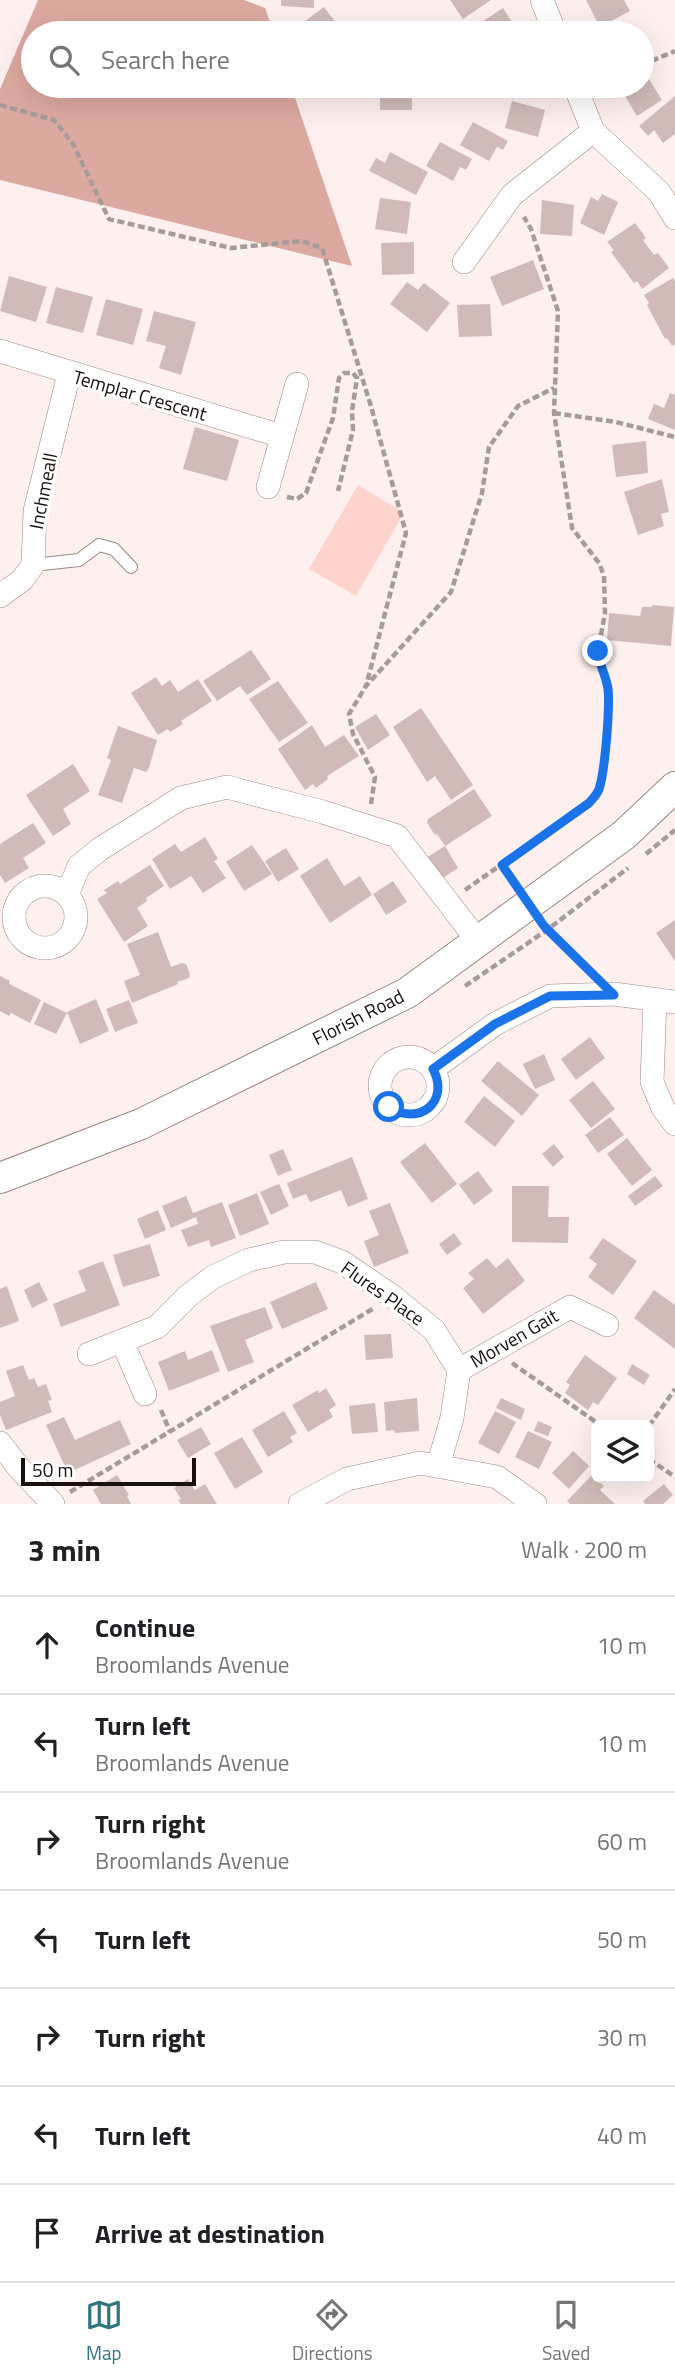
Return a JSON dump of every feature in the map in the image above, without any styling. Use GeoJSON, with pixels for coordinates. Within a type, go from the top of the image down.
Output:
{"type":"FeatureCollection","features":[{"type":"Feature","properties":{"kind":"street"},"geometry":{"type":"LineString","coordinates":[[542,0],[550,21]]}},
{"type":"Feature","properties":{"kind":"street"},"geometry":{"type":"LineString","coordinates":[[580,98],[593,131],[659,192],[675,218]]}},
{"type":"Feature","properties":{"kind":"street"},"geometry":{"type":"LineString","coordinates":[[464,262],[512,195],[593,131]]}},
{"type":"Feature","properties":{"kind":"street","name":"Templar Crescent"},"geometry":{"type":"LineString","coordinates":[[0,351],[281,436]]}},
{"type":"Feature","properties":{"kind":"street","name":"Inchmeall"},"geometry":{"type":"LineString","coordinates":[[33,565],[35,510],[69,374]]}},
{"type":"Feature","properties":{"kind":"street"},"geometry":{"type":"LineString","coordinates":[[268,487],[297,384]]}},
{"type":"Feature","properties":{"kind":"street"},"geometry":{"type":"LineString","coordinates":[[0,596],[22,580],[33,565]]}},
{"type":"Feature","properties":{"kind":"street"},"geometry":{"type":"LineString","coordinates":[[66,895],[79,866],[100,849],[181,798],[227,787],[323,812],[397,836],[478,942]]}},
{"type":"Feature","properties":{"kind":"street","name":"Florish Road"},"geometry":{"type":"LineString","coordinates":[[0,1178],[141,1124],[407,993],[624,835],[675,787]]}},
{"type":"Feature","properties":{"kind":"street"},"geometry":{"type":"LineString","coordinates":[[49,887],[66,895],[75,914],[75,924],[64,942],[44,948],[9,937],[14,914],[22,896],[29,890],[49,887]]}},
{"type":"Feature","properties":{"kind":"street"},"geometry":{"type":"LineString","coordinates":[[433,1069],[495,1024],[550,996],[614,995],[665,1001],[652,1082],[663,1108],[675,1124]]}},
{"type":"Feature","properties":{"kind":"street","name":"Flures Place"},"geometry":{"type":"LineString","coordinates":[[89,1354],[157,1327],[189,1295],[213,1277],[249,1260],[284,1252],[315,1252],[342,1262],[392,1296],[434,1330],[459,1370]]}},
{"type":"Feature","properties":{"kind":"street","name":"Morven Gait"},"geometry":{"type":"LineString","coordinates":[[459,1370],[569,1307],[607,1325]]}},
{"type":"Feature","properties":{"kind":"street"},"geometry":{"type":"LineString","coordinates":[[122,1341],[145,1394]]}},
{"type":"Feature","properties":{"kind":"street"},"geometry":{"type":"LineString","coordinates":[[438,1466],[452,1418],[459,1370]]}},
{"type":"Feature","properties":{"kind":"street"},"geometry":{"type":"LineString","coordinates":[[0,1443],[52,1504]]}},
{"type":"Feature","properties":{"kind":"street"},"geometry":{"type":"LineString","coordinates":[[300,1504],[347,1479],[420,1463],[497,1477],[535,1504]]}},
{"type":"Feature","properties":{"kind":"lane"},"geometry":{"type":"LineString","coordinates":[[33,565],[79,560],[99,545],[114,549],[131,566]]}},
{"type":"Feature","properties":{"kind":"path"},"geometry":{"type":"LineString","coordinates":[[654,60],[675,51]]}},
{"type":"Feature","properties":{"kind":"path"},"geometry":{"type":"LineString","coordinates":[[0,105],[54,120],[73,144],[110,219],[231,248],[302,242],[322,248],[370,403],[406,533],[366,686]]}},
{"type":"Feature","properties":{"kind":"path"},"geometry":{"type":"LineString","coordinates":[[448,902],[589,803],[597,793],[602,776],[609,691],[599,664],[598,651],[605,613],[604,576],[599,563],[572,528],[554,413],[558,311],[531,229],[512,195]]}},
{"type":"Feature","properties":{"kind":"path"},"geometry":{"type":"LineString","coordinates":[[268,487],[281,497],[297,499],[306,493],[333,418],[339,378],[344,373],[353,373],[357,378],[352,411],[353,430],[338,491]]}},
{"type":"Feature","properties":{"kind":"path"},"geometry":{"type":"LineString","coordinates":[[364,825],[371,804],[375,777],[353,734],[349,714],[366,686],[451,592],[482,493],[489,447],[518,406],[554,388]]}},
{"type":"Feature","properties":{"kind":"path"},"geometry":{"type":"LineString","coordinates":[[554,413],[616,422],[675,437]]}},
{"type":"Feature","properties":{"kind":"path"},"geometry":{"type":"LineString","coordinates":[[502,865],[547,930],[614,995]]}},
{"type":"Feature","properties":{"kind":"path"},"geometry":{"type":"LineString","coordinates":[[52,1504],[392,1296]]}},
{"type":"Feature","properties":{"kind":"path"},"geometry":{"type":"LineString","coordinates":[[495,1349],[593,1420]]}},
{"type":"Feature","properties":{"kind":"path"},"geometry":{"type":"LineString","coordinates":[[653,1420],[675,1390]]}},
{"type":"Feature","properties":{"kind":"path"},"geometry":{"type":"LineString","coordinates":[[654,1462],[675,1477]]}},
{"type":"Feature","properties":{"kind":"shaded area"},"geometry":{"type":"Polygon","coordinates":[[[38,0],[244,0],[265,8],[270,21],[29,21],[38,0]]]}},
{"type":"Feature","properties":{"kind":"shaded area"},"geometry":{"type":"Polygon","coordinates":[[[21,40],[21,98],[295,98],[352,266],[0,180],[0,89],[21,40]]]}},
{"type":"Feature","properties":{"kind":"shaded area"},"geometry":{"type":"Polygon","coordinates":[[[358,485],[404,513],[356,596],[309,569],[358,485]]]}},
{"type":"Feature","properties":{"kind":"building"},"geometry":{"type":"Polygon","coordinates":[[[281,0],[314,0],[314,8],[281,6],[281,0]]]}},
{"type":"Feature","properties":{"kind":"building"},"geometry":{"type":"Polygon","coordinates":[[[450,0],[491,0],[463,19],[450,0]]]}},
{"type":"Feature","properties":{"kind":"building"},"geometry":{"type":"Polygon","coordinates":[[[586,0],[624,0],[630,11],[611,21],[597,21],[586,0]]]}},
{"type":"Feature","properties":{"kind":"building"},"geometry":{"type":"Polygon","coordinates":[[[324,7],[335,21],[305,21],[324,7]]]}},
{"type":"Feature","properties":{"kind":"building"},"geometry":{"type":"Polygon","coordinates":[[[503,8],[511,21],[483,21],[503,8]]]}},
{"type":"Feature","properties":{"kind":"building"},"geometry":{"type":"Polygon","coordinates":[[[654,87],[662,100],[637,116],[626,98],[654,98],[654,87]]]}},
{"type":"Feature","properties":{"kind":"building"},"geometry":{"type":"Polygon","coordinates":[[[675,96],[675,134],[663,143],[654,130],[648,136],[639,126],[675,96]]]}},
{"type":"Feature","properties":{"kind":"building"},"geometry":{"type":"Polygon","coordinates":[[[380,98],[412,98],[412,110],[380,110],[380,98]]]}},
{"type":"Feature","properties":{"kind":"building"},"geometry":{"type":"Polygon","coordinates":[[[512,101],[545,110],[538,137],[505,128],[512,101]]]}},
{"type":"Feature","properties":{"kind":"building"},"geometry":{"type":"Polygon","coordinates":[[[473,122],[508,141],[503,150],[497,147],[489,161],[460,145],[473,122]]]}},
{"type":"Feature","properties":{"kind":"building"},"geometry":{"type":"Polygon","coordinates":[[[440,142],[472,159],[466,170],[460,167],[453,181],[426,166],[440,142]]]}},
{"type":"Feature","properties":{"kind":"building"},"geometry":{"type":"Polygon","coordinates":[[[390,152],[428,172],[416,195],[369,171],[376,158],[385,163],[390,152]]]}},
{"type":"Feature","properties":{"kind":"building"},"geometry":{"type":"Polygon","coordinates":[[[602,194],[618,202],[604,235],[580,223],[591,197],[598,201],[602,194]]]}},
{"type":"Feature","properties":{"kind":"building"},"geometry":{"type":"Polygon","coordinates":[[[380,198],[411,202],[407,234],[375,229],[380,198]]]}},
{"type":"Feature","properties":{"kind":"building"},"geometry":{"type":"Polygon","coordinates":[[[542,200],[574,205],[572,236],[540,234],[542,200]]]}},
{"type":"Feature","properties":{"kind":"building"},"geometry":{"type":"Polygon","coordinates":[[[635,223],[654,255],[658,253],[669,268],[642,289],[637,281],[634,283],[611,252],[614,250],[607,242],[635,223]]]}},
{"type":"Feature","properties":{"kind":"building"},"geometry":{"type":"Polygon","coordinates":[[[414,242],[414,274],[382,275],[381,243],[414,242]]]}},
{"type":"Feature","properties":{"kind":"building"},"geometry":{"type":"Polygon","coordinates":[[[533,260],[544,289],[502,306],[490,277],[533,260]]]}},
{"type":"Feature","properties":{"kind":"building"},"geometry":{"type":"Polygon","coordinates":[[[9,276],[47,287],[36,322],[0,311],[9,276]]]}},
{"type":"Feature","properties":{"kind":"building"},"geometry":{"type":"Polygon","coordinates":[[[673,278],[675,344],[672,346],[667,338],[665,339],[644,295],[673,278]]]}},
{"type":"Feature","properties":{"kind":"building"},"geometry":{"type":"Polygon","coordinates":[[[407,282],[418,290],[424,283],[450,303],[427,332],[390,304],[407,282]]]}},
{"type":"Feature","properties":{"kind":"building"},"geometry":{"type":"Polygon","coordinates":[[[56,287],[93,297],[83,333],[46,323],[56,287]]]}},
{"type":"Feature","properties":{"kind":"building"},"geometry":{"type":"Polygon","coordinates":[[[106,299],[143,309],[133,345],[96,335],[106,299]]]}},
{"type":"Feature","properties":{"kind":"building"},"geometry":{"type":"Polygon","coordinates":[[[490,304],[492,336],[459,337],[457,305],[490,304]]]}},
{"type":"Feature","properties":{"kind":"building"},"geometry":{"type":"Polygon","coordinates":[[[154,311],[196,322],[181,375],[159,368],[166,346],[146,341],[154,311]]]}},
{"type":"Feature","properties":{"kind":"building"},"geometry":{"type":"Polygon","coordinates":[[[670,393],[675,395],[675,430],[648,419],[654,404],[664,408],[670,393]]]}},
{"type":"Feature","properties":{"kind":"building"},"geometry":{"type":"Polygon","coordinates":[[[195,427],[239,440],[227,481],[183,469],[195,427]]]}},
{"type":"Feature","properties":{"kind":"building"},"geometry":{"type":"Polygon","coordinates":[[[646,441],[648,473],[616,477],[612,445],[646,441]]]}},
{"type":"Feature","properties":{"kind":"building"},"geometry":{"type":"Polygon","coordinates":[[[662,479],[669,512],[661,514],[664,526],[638,535],[624,492],[662,479]]]}},
{"type":"Feature","properties":{"kind":"building"},"geometry":{"type":"Polygon","coordinates":[[[642,607],[674,607],[671,646],[607,640],[609,613],[640,616],[642,607]]]}},
{"type":"Feature","properties":{"kind":"building"},"geometry":{"type":"Polygon","coordinates":[[[251,650],[271,679],[247,695],[240,686],[217,701],[203,681],[251,650]]]}},
{"type":"Feature","properties":{"kind":"building"},"geometry":{"type":"Polygon","coordinates":[[[156,677],[162,686],[170,680],[178,692],[198,679],[212,701],[181,721],[183,724],[158,735],[131,693],[156,677]]]}},
{"type":"Feature","properties":{"kind":"building"},"geometry":{"type":"Polygon","coordinates":[[[278,681],[308,723],[279,742],[249,699],[278,681]]]}},
{"type":"Feature","properties":{"kind":"building"},"geometry":{"type":"Polygon","coordinates":[[[421,708],[473,785],[451,800],[435,776],[427,782],[393,727],[421,708]]]}},
{"type":"Feature","properties":{"kind":"building"},"geometry":{"type":"Polygon","coordinates":[[[376,714],[390,735],[368,750],[355,727],[376,714]]]}},
{"type":"Feature","properties":{"kind":"building"},"geometry":{"type":"Polygon","coordinates":[[[312,725],[325,747],[344,735],[359,756],[327,776],[328,779],[316,788],[313,784],[305,790],[278,749],[312,725]]]}},
{"type":"Feature","properties":{"kind":"building"},"geometry":{"type":"Polygon","coordinates":[[[118,726],[157,740],[149,768],[146,772],[134,768],[122,803],[98,795],[111,760],[107,758],[118,726]]]}},
{"type":"Feature","properties":{"kind":"building"},"geometry":{"type":"Polygon","coordinates":[[[73,764],[90,791],[63,809],[71,824],[53,836],[26,795],[73,764]]]}},
{"type":"Feature","properties":{"kind":"building"},"geometry":{"type":"Polygon","coordinates":[[[474,789],[492,816],[445,846],[427,823],[428,819],[474,789]]]}},
{"type":"Feature","properties":{"kind":"building"},"geometry":{"type":"Polygon","coordinates":[[[33,823],[46,843],[23,858],[29,868],[5,883],[0,875],[0,844],[33,823]]]}},
{"type":"Feature","properties":{"kind":"building"},"geometry":{"type":"Polygon","coordinates":[[[205,837],[218,859],[214,861],[226,878],[203,893],[191,876],[170,889],[152,859],[175,844],[181,852],[205,837]]]}},
{"type":"Feature","properties":{"kind":"building"},"geometry":{"type":"Polygon","coordinates":[[[252,845],[272,874],[244,891],[226,862],[252,845]]]}},
{"type":"Feature","properties":{"kind":"building"},"geometry":{"type":"Polygon","coordinates":[[[445,846],[458,868],[437,882],[423,860],[445,846]]]}},
{"type":"Feature","properties":{"kind":"building"},"geometry":{"type":"Polygon","coordinates":[[[286,848],[299,869],[278,882],[265,861],[286,848]]]}},
{"type":"Feature","properties":{"kind":"building"},"geometry":{"type":"Polygon","coordinates":[[[327,858],[344,886],[360,876],[372,895],[330,923],[300,876],[327,858]]]}},
{"type":"Feature","properties":{"kind":"building"},"geometry":{"type":"Polygon","coordinates":[[[150,865],[164,886],[137,908],[148,926],[124,942],[97,899],[107,893],[104,890],[118,881],[120,884],[150,865]]]}},
{"type":"Feature","properties":{"kind":"building"},"geometry":{"type":"Polygon","coordinates":[[[393,881],[407,902],[386,915],[373,894],[393,881]]]}},
{"type":"Feature","properties":{"kind":"building"},"geometry":{"type":"Polygon","coordinates":[[[675,920],[675,961],[656,933],[675,920]]]}},
{"type":"Feature","properties":{"kind":"building"},"geometry":{"type":"Polygon","coordinates":[[[158,932],[171,967],[186,964],[189,978],[132,1003],[124,981],[140,975],[127,944],[158,932]]]}},
{"type":"Feature","properties":{"kind":"building"},"geometry":{"type":"Polygon","coordinates":[[[0,976],[10,981],[9,984],[41,1000],[30,1023],[11,1013],[9,1016],[0,1011],[0,976]]]}},
{"type":"Feature","properties":{"kind":"building"},"geometry":{"type":"Polygon","coordinates":[[[96,999],[109,1031],[80,1044],[67,1012],[96,999]]]}},
{"type":"Feature","properties":{"kind":"building"},"geometry":{"type":"Polygon","coordinates":[[[129,1000],[138,1023],[115,1032],[106,1009],[129,1000]]]}},
{"type":"Feature","properties":{"kind":"building"},"geometry":{"type":"Polygon","coordinates":[[[44,1002],[67,1013],[56,1034],[34,1024],[44,1002]]]}},
{"type":"Feature","properties":{"kind":"building"},"geometry":{"type":"Polygon","coordinates":[[[590,1037],[605,1058],[576,1080],[561,1059],[590,1037]]]}},
{"type":"Feature","properties":{"kind":"building"},"geometry":{"type":"Polygon","coordinates":[[[544,1054],[555,1080],[535,1089],[523,1064],[544,1054]]]}},
{"type":"Feature","properties":{"kind":"building"},"geometry":{"type":"Polygon","coordinates":[[[498,1061],[539,1095],[522,1116],[481,1081],[498,1061]]]}},
{"type":"Feature","properties":{"kind":"building"},"geometry":{"type":"Polygon","coordinates":[[[593,1081],[615,1109],[591,1128],[569,1100],[593,1081]]]}},
{"type":"Feature","properties":{"kind":"building"},"geometry":{"type":"Polygon","coordinates":[[[484,1096],[515,1121],[495,1147],[464,1122],[484,1096]]]}},
{"type":"Feature","properties":{"kind":"building"},"geometry":{"type":"Polygon","coordinates":[[[610,1117],[624,1135],[598,1153],[585,1135],[610,1117]]]}},
{"type":"Feature","properties":{"kind":"building"},"geometry":{"type":"Polygon","coordinates":[[[627,1138],[652,1170],[632,1186],[607,1154],[627,1138]]]}},
{"type":"Feature","properties":{"kind":"building"},"geometry":{"type":"Polygon","coordinates":[[[425,1143],[457,1184],[432,1203],[400,1162],[425,1143]]]}},
{"type":"Feature","properties":{"kind":"building"},"geometry":{"type":"Polygon","coordinates":[[[554,1144],[564,1157],[553,1167],[542,1154],[554,1144]]]}},
{"type":"Feature","properties":{"kind":"building"},"geometry":{"type":"Polygon","coordinates":[[[283,1149],[292,1170],[278,1176],[269,1155],[283,1149]]]}},
{"type":"Feature","properties":{"kind":"building"},"geometry":{"type":"Polygon","coordinates":[[[352,1157],[368,1199],[348,1207],[341,1190],[310,1202],[306,1194],[293,1199],[287,1183],[352,1157]]]}},
{"type":"Feature","properties":{"kind":"building"},"geometry":{"type":"Polygon","coordinates":[[[478,1171],[493,1191],[474,1205],[459,1185],[478,1171]]]}},
{"type":"Feature","properties":{"kind":"building"},"geometry":{"type":"Polygon","coordinates":[[[655,1176],[663,1186],[635,1206],[628,1196],[655,1176]]]}},
{"type":"Feature","properties":{"kind":"building"},"geometry":{"type":"Polygon","coordinates":[[[279,1184],[289,1206],[271,1215],[260,1192],[279,1184]]]}},
{"type":"Feature","properties":{"kind":"building"},"geometry":{"type":"Polygon","coordinates":[[[512,1186],[549,1186],[548,1217],[569,1217],[568,1243],[512,1242],[512,1186]]]}},
{"type":"Feature","properties":{"kind":"building"},"geometry":{"type":"Polygon","coordinates":[[[257,1193],[269,1224],[240,1236],[228,1205],[257,1193]]]}},
{"type":"Feature","properties":{"kind":"building"},"geometry":{"type":"Polygon","coordinates":[[[186,1196],[193,1213],[222,1202],[236,1238],[211,1247],[209,1240],[188,1247],[181,1230],[198,1224],[196,1217],[171,1228],[162,1206],[186,1196]]]}},
{"type":"Feature","properties":{"kind":"building"},"geometry":{"type":"Polygon","coordinates":[[[390,1203],[409,1253],[374,1267],[364,1241],[379,1235],[369,1211],[390,1203]]]}},
{"type":"Feature","properties":{"kind":"building"},"geometry":{"type":"Polygon","coordinates":[[[158,1210],[166,1230],[145,1239],[137,1219],[158,1210]]]}},
{"type":"Feature","properties":{"kind":"building"},"geometry":{"type":"Polygon","coordinates":[[[454,1233],[462,1244],[447,1255],[439,1244],[454,1233]]]}},
{"type":"Feature","properties":{"kind":"building"},"geometry":{"type":"Polygon","coordinates":[[[603,1238],[637,1261],[613,1295],[588,1277],[597,1264],[589,1258],[603,1238]]]}},
{"type":"Feature","properties":{"kind":"building"},"geometry":{"type":"Polygon","coordinates":[[[150,1244],[160,1276],[123,1287],[113,1255],[150,1244]]]}},
{"type":"Feature","properties":{"kind":"building"},"geometry":{"type":"Polygon","coordinates":[[[487,1258],[496,1268],[508,1258],[525,1281],[483,1314],[463,1288],[474,1279],[468,1273],[487,1258]]]}},
{"type":"Feature","properties":{"kind":"building"},"geometry":{"type":"Polygon","coordinates":[[[103,1261],[120,1305],[61,1327],[53,1304],[86,1291],[78,1271],[103,1261]]]}},
{"type":"Feature","properties":{"kind":"building"},"geometry":{"type":"Polygon","coordinates":[[[39,1282],[48,1300],[32,1308],[24,1290],[39,1282]]]}},
{"type":"Feature","properties":{"kind":"building"},"geometry":{"type":"Polygon","coordinates":[[[316,1282],[328,1309],[282,1329],[270,1302],[316,1282]]]}},
{"type":"Feature","properties":{"kind":"building"},"geometry":{"type":"Polygon","coordinates":[[[7,1286],[19,1321],[0,1328],[0,1289],[7,1286]]]}},
{"type":"Feature","properties":{"kind":"building"},"geometry":{"type":"Polygon","coordinates":[[[654,1290],[675,1305],[675,1349],[634,1318],[654,1290]]]}},
{"type":"Feature","properties":{"kind":"building"},"geometry":{"type":"Polygon","coordinates":[[[265,1307],[273,1328],[245,1340],[254,1362],[228,1372],[210,1326],[265,1307]]]}},
{"type":"Feature","properties":{"kind":"building"},"geometry":{"type":"Polygon","coordinates":[[[391,1334],[393,1358],[366,1360],[364,1335],[391,1334]]]}},
{"type":"Feature","properties":{"kind":"building"},"geometry":{"type":"Polygon","coordinates":[[[212,1350],[220,1371],[169,1391],[158,1362],[185,1351],[188,1360],[212,1350]]]}},
{"type":"Feature","properties":{"kind":"building"},"geometry":{"type":"Polygon","coordinates":[[[585,1355],[617,1378],[598,1405],[593,1402],[588,1410],[565,1393],[570,1385],[566,1382],[585,1355]]]}},
{"type":"Feature","properties":{"kind":"building"},"geometry":{"type":"Polygon","coordinates":[[[632,1364],[650,1375],[644,1385],[627,1374],[632,1364]]]}},
{"type":"Feature","properties":{"kind":"building"},"geometry":{"type":"Polygon","coordinates":[[[23,1365],[29,1380],[34,1378],[38,1387],[46,1384],[52,1400],[48,1401],[52,1412],[6,1430],[0,1415],[0,1402],[15,1396],[6,1371],[23,1365]]]}},
{"type":"Feature","properties":{"kind":"building"},"geometry":{"type":"Polygon","coordinates":[[[326,1388],[336,1405],[329,1410],[333,1417],[308,1432],[292,1405],[326,1388]]]}},
{"type":"Feature","properties":{"kind":"building"},"geometry":{"type":"Polygon","coordinates":[[[417,1398],[419,1431],[386,1431],[384,1402],[417,1398]]]}},
{"type":"Feature","properties":{"kind":"building"},"geometry":{"type":"Polygon","coordinates":[[[501,1398],[525,1409],[521,1420],[496,1408],[501,1398]]]}},
{"type":"Feature","properties":{"kind":"building"},"geometry":{"type":"Polygon","coordinates":[[[375,1403],[378,1432],[352,1434],[349,1406],[375,1403]]]}},
{"type":"Feature","properties":{"kind":"building"},"geometry":{"type":"Polygon","coordinates":[[[284,1411],[297,1433],[290,1437],[293,1442],[268,1457],[252,1430],[284,1411]]]}},
{"type":"Feature","properties":{"kind":"building"},"geometry":{"type":"Polygon","coordinates":[[[495,1411],[516,1422],[499,1454],[478,1443],[495,1411]]]}},
{"type":"Feature","properties":{"kind":"building"},"geometry":{"type":"Polygon","coordinates":[[[64,1417],[75,1440],[120,1420],[131,1444],[68,1473],[46,1425],[64,1417]]]}},
{"type":"Feature","properties":{"kind":"building"},"geometry":{"type":"Polygon","coordinates":[[[538,1421],[552,1427],[548,1436],[534,1431],[538,1421]]]}},
{"type":"Feature","properties":{"kind":"building"},"geometry":{"type":"Polygon","coordinates":[[[201,1427],[211,1444],[188,1458],[177,1440],[201,1427]]]}},
{"type":"Feature","properties":{"kind":"building"},"geometry":{"type":"Polygon","coordinates":[[[528,1431],[552,1442],[539,1469],[515,1457],[528,1431]]]}},
{"type":"Feature","properties":{"kind":"building"},"geometry":{"type":"Polygon","coordinates":[[[242,1437],[263,1472],[235,1489],[214,1453],[242,1437]]]}},
{"type":"Feature","properties":{"kind":"building"},"geometry":{"type":"Polygon","coordinates":[[[573,1451],[589,1466],[569,1489],[552,1473],[573,1451]]]}},
{"type":"Feature","properties":{"kind":"building"},"geometry":{"type":"Polygon","coordinates":[[[117,1475],[129,1495],[127,1496],[131,1504],[101,1504],[93,1490],[117,1475]]]}},
{"type":"Feature","properties":{"kind":"building"},"geometry":{"type":"Polygon","coordinates":[[[591,1476],[591,1483],[601,1483],[604,1486],[600,1490],[615,1504],[570,1504],[567,1501],[591,1476]]]}},
{"type":"Feature","properties":{"kind":"building"},"geometry":{"type":"Polygon","coordinates":[[[188,1479],[195,1490],[205,1484],[217,1504],[181,1504],[174,1488],[188,1479]]]}},
{"type":"Feature","properties":{"kind":"building"},"geometry":{"type":"Polygon","coordinates":[[[664,1484],[673,1495],[663,1504],[645,1504],[643,1501],[664,1484]]]}},
{"type":"Feature","properties":{"kind":"route"},"geometry":{"type":"LineString","coordinates":[[389,1107],[409,1115],[426,1110],[436,1098],[439,1088],[433,1069],[495,1024],[550,996],[614,995],[544,926],[502,865],[589,803],[597,793],[602,776],[609,691],[599,664],[598,651]]}}]}
